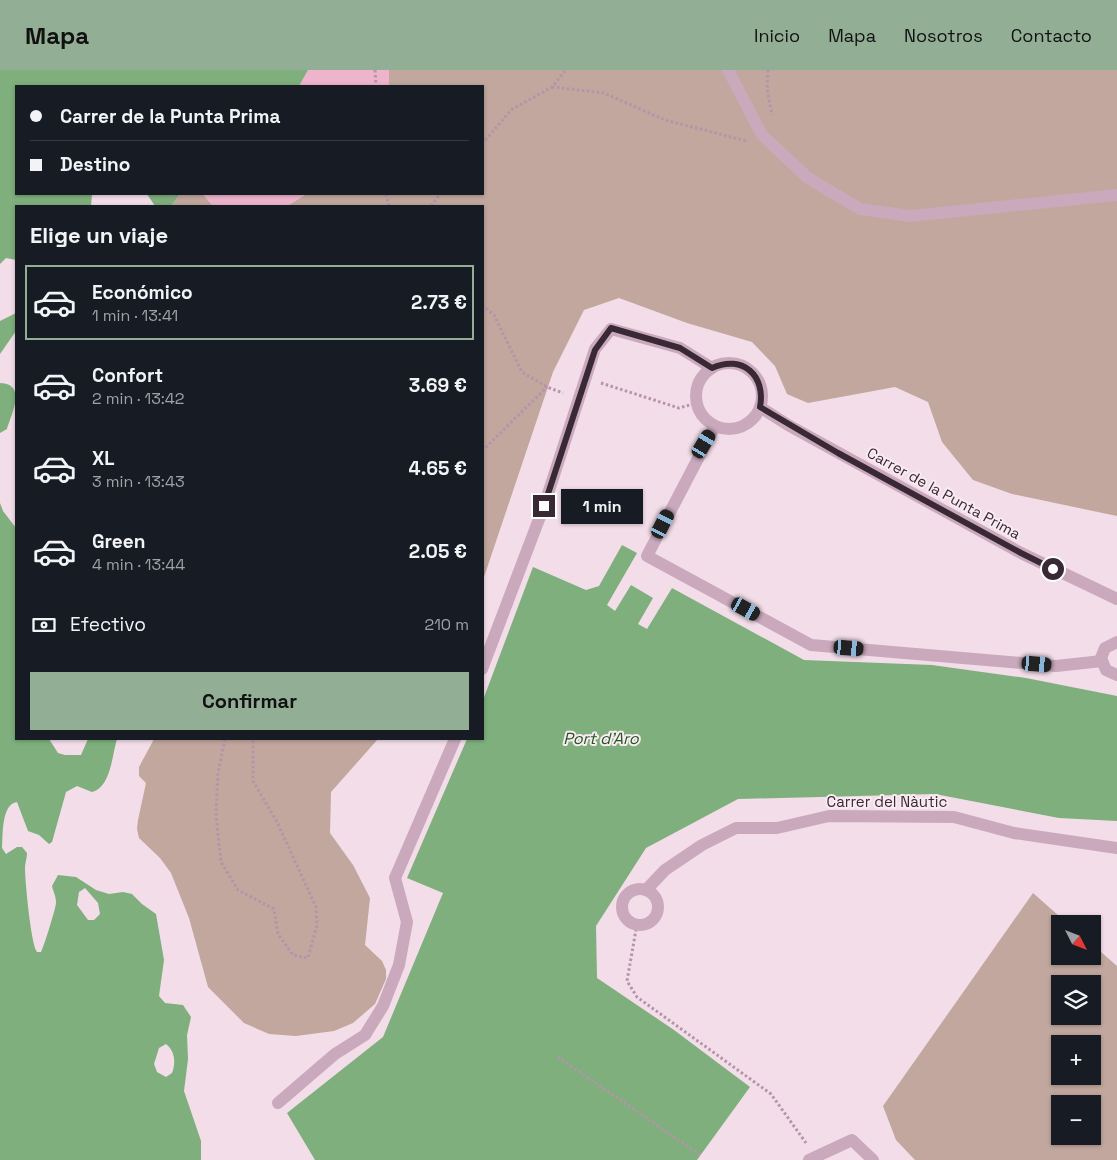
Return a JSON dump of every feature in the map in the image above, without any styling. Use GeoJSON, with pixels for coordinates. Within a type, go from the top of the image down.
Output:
{"type":"FeatureCollection","features":[{"type":"Feature","properties":{"kind":"street"},"geometry":{"type":"LineString","coordinates":[[728,70],[762,135],[808,178],[860,209],[910,216],[1117,195]]}},
{"type":"Feature","properties":{"kind":"street"},"geometry":{"type":"LineString","coordinates":[[484,664],[544,506],[595,350],[611,328],[680,348],[712,368]]}},
{"type":"Feature","properties":{"kind":"street"},"geometry":{"type":"LineString","coordinates":[[729,363],[746,368],[758,381],[761,389],[760,407],[752,420],[744,425],[729,429],[715,426],[703,416],[697,403],[699,383],[712,368],[729,363]]}},
{"type":"Feature","properties":{"kind":"street","name":"Carrer de la Punta Prima"},"geometry":{"type":"LineString","coordinates":[[760,407],[796,430],[1021,553],[1117,599]]}},
{"type":"Feature","properties":{"kind":"street"},"geometry":{"type":"LineString","coordinates":[[715,426],[647,556],[811,645],[1056,666],[1102,661]]}},
{"type":"Feature","properties":{"kind":"street"},"geometry":{"type":"LineString","coordinates":[[1117,642],[1105,648],[1102,661],[1108,672],[1117,675]]}},
{"type":"Feature","properties":{"kind":"street"},"geometry":{"type":"LineString","coordinates":[[278,1103],[336,1054],[364,1035],[383,1006],[399,965],[407,922],[395,878],[455,740]]}},
{"type":"Feature","properties":{"kind":"street","name":"Carrer del Nàutic"},"geometry":{"type":"LineString","coordinates":[[637,924],[626,919],[622,910],[623,901],[628,893],[637,889],[646,890],[664,870],[702,845],[736,828],[776,828],[829,816],[954,817],[1014,833],[1117,848]]}},
{"type":"Feature","properties":{"kind":"street"},"geometry":{"type":"LineString","coordinates":[[637,924],[644,925],[652,921],[657,913],[658,904],[654,895],[646,890]]}},
{"type":"Feature","properties":{"kind":"street"},"geometry":{"type":"LineString","coordinates":[[809,1160],[852,1140],[873,1160]]}},
{"type":"Feature","properties":{"kind":"path"},"geometry":{"type":"LineString","coordinates":[[375,70],[376,85]]}},
{"type":"Feature","properties":{"kind":"path"},"geometry":{"type":"LineString","coordinates":[[484,142],[511,110],[552,87],[566,70]]}},
{"type":"Feature","properties":{"kind":"path"},"geometry":{"type":"LineString","coordinates":[[552,87],[604,93],[665,120],[744,142],[762,135],[773,113],[766,88],[768,70]]}},
{"type":"Feature","properties":{"kind":"path"},"geometry":{"type":"LineString","coordinates":[[484,307],[494,315],[522,372],[547,387],[578,398]]}},
{"type":"Feature","properties":{"kind":"path"},"geometry":{"type":"LineString","coordinates":[[586,378],[679,408],[697,403]]}},
{"type":"Feature","properties":{"kind":"path"},"geometry":{"type":"LineString","coordinates":[[484,448],[547,387]]}},
{"type":"Feature","properties":{"kind":"path"},"geometry":{"type":"LineString","coordinates":[[224,740],[218,773],[216,816],[221,862],[238,890],[274,909],[278,934],[293,955],[308,958],[317,925],[316,907],[277,822],[253,781],[253,740]]}},
{"type":"Feature","properties":{"kind":"path"},"geometry":{"type":"LineString","coordinates":[[637,924],[627,981],[637,997],[771,1094],[800,1135]]}},
{"type":"Feature","properties":{"kind":"path"},"geometry":{"type":"LineString","coordinates":[[558,1057],[700,1155]]}},
{"type":"Feature","properties":{"kind":"shaded area"},"geometry":{"type":"Polygon","coordinates":[[[389,70],[1117,70],[1117,516],[1012,494],[973,480],[942,442],[928,402],[895,387],[808,403],[787,394],[775,366],[752,342],[687,323],[619,298],[584,310],[553,372],[484,577],[484,205],[289,205],[304,195],[484,195],[484,85],[389,85],[389,70]]]}},
{"type":"Feature","properties":{"kind":"shaded area"},"geometry":{"type":"Polygon","coordinates":[[[179,195],[204,195],[212,205],[172,205],[179,195]]]}},
{"type":"Feature","properties":{"kind":"shaded area"},"geometry":{"type":"Polygon","coordinates":[[[153,740],[377,740],[331,792],[330,833],[353,865],[370,898],[365,945],[382,961],[386,970],[386,979],[375,1004],[353,1023],[334,1031],[296,1036],[269,1034],[244,1023],[208,987],[189,918],[171,873],[160,858],[139,838],[138,820],[146,783],[139,776],[139,767],[153,740]]]}},
{"type":"Feature","properties":{"kind":"shaded area"},"geometry":{"type":"Polygon","coordinates":[[[1033,893],[1058,915],[1051,915],[1051,965],[1101,965],[1101,952],[1117,966],[1117,1160],[915,1160],[896,1140],[883,1106],[1033,893]]]}},
{"type":"Feature","properties":{"kind":"sand"},"geometry":{"type":"Polygon","coordinates":[[[308,70],[389,70],[389,85],[300,85],[308,70]]]}},
{"type":"Feature","properties":{"kind":"sand"},"geometry":{"type":"Polygon","coordinates":[[[204,195],[304,195],[289,205],[212,205],[204,195]]]}},
{"type":"Feature","properties":{"kind":"water"},"geometry":{"type":"Polygon","coordinates":[[[0,70],[308,70],[300,85],[15,85],[15,195],[92,195],[91,205],[15,205],[15,260],[6,258],[0,264],[0,70]]]}},
{"type":"Feature","properties":{"kind":"water"},"geometry":{"type":"Polygon","coordinates":[[[148,195],[179,195],[172,205],[154,205],[148,195]]]}},
{"type":"Feature","properties":{"kind":"water"},"geometry":{"type":"Polygon","coordinates":[[[15,314],[15,332],[0,354],[0,321],[15,314]]]}},
{"type":"Feature","properties":{"kind":"water"},"geometry":{"type":"Polygon","coordinates":[[[0,383],[13,388],[15,404],[7,429],[0,433],[0,383]]]}},
{"type":"Feature","properties":{"kind":"water"},"geometry":{"type":"Polygon","coordinates":[[[0,503],[3,511],[15,527],[15,740],[50,740],[58,753],[81,755],[88,740],[117,740],[110,770],[103,784],[92,792],[77,786],[66,792],[52,842],[49,844],[39,835],[28,831],[17,802],[8,808],[5,814],[2,848],[6,854],[17,847],[22,847],[27,853],[25,868],[27,898],[37,952],[41,952],[56,905],[52,886],[58,875],[76,877],[96,890],[109,894],[123,892],[132,894],[156,914],[164,960],[159,996],[165,1003],[183,1005],[191,1017],[187,1035],[188,1059],[184,1091],[201,1141],[201,1160],[0,1160],[0,503]],[[85,888],[79,892],[77,905],[88,920],[94,920],[100,914],[98,903],[85,888]],[[166,1044],[159,1048],[154,1064],[157,1072],[166,1077],[172,1073],[174,1065],[173,1054],[166,1044]]]}},
{"type":"Feature","properties":{"kind":"water","name":"Port d'Aro"},"geometry":{"type":"Polygon","coordinates":[[[622,545],[637,553],[607,605],[615,611],[631,585],[653,598],[638,624],[647,629],[672,588],[804,660],[932,665],[1026,678],[1117,696],[1117,821],[1059,818],[935,794],[738,799],[646,848],[596,926],[597,978],[674,1030],[750,1087],[697,1160],[315,1160],[287,1113],[383,1037],[443,893],[407,878],[467,740],[484,740],[484,697],[533,567],[586,590],[599,586],[622,545]]]}},
{"type":"Feature","properties":{"kind":"route"},"geometry":{"type":"LineString","coordinates":[[544,506],[595,350],[611,328],[680,348],[712,368],[729,363],[738,364],[746,368],[758,381],[761,389],[760,407],[838,453],[1053,569]]}}]}
